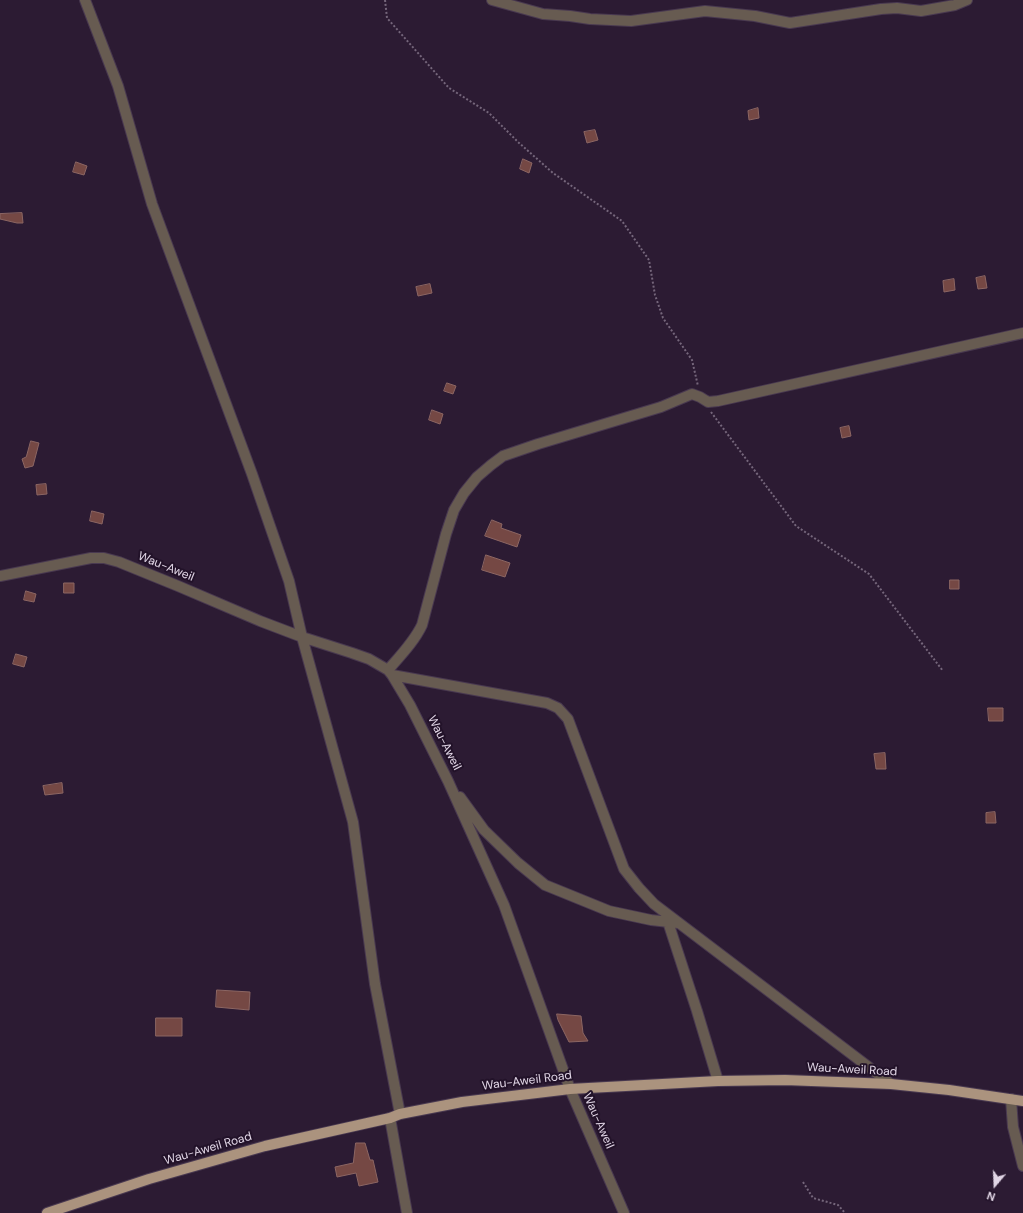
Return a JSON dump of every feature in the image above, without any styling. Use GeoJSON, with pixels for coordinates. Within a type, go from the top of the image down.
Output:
{"type":"FeatureCollection","features":[{"type":"Feature","properties":{"kind":"main road","name":"Wau-Aweil Road"},"geometry":{"type":"LineString","coordinates":[[47,1213],[149,1180],[265,1146],[390,1118],[400,1114],[462,1102],[570,1089],[718,1081],[785,1080],[892,1084],[949,1090],[1023,1101]]}},
{"type":"Feature","properties":{"kind":"street"},"geometry":{"type":"LineString","coordinates":[[85,0],[118,86],[152,204],[252,474],[289,581],[302,637],[353,822],[375,984],[400,1114]]}},
{"type":"Feature","properties":{"kind":"street"},"geometry":{"type":"LineString","coordinates":[[492,0],[543,14],[590,19],[631,21],[705,11],[755,16],[790,23],[881,9],[898,8],[920,11],[955,5],[967,0]]}},
{"type":"Feature","properties":{"kind":"street"},"geometry":{"type":"LineString","coordinates":[[892,1084],[654,904],[639,888],[624,869],[568,719],[558,708],[547,703],[390,672],[418,634],[422,624],[446,534],[454,510],[472,483],[503,456],[661,407],[692,394],[708,402],[718,401],[1023,333]]}},
{"type":"Feature","properties":{"kind":"street","name":"Wau-Aweil"},"geometry":{"type":"LineString","coordinates":[[0,576],[91,558],[104,558],[119,562],[260,621],[368,659],[390,672],[410,705],[448,781],[504,905],[570,1089],[624,1213]]}},
{"type":"Feature","properties":{"kind":"street"},"geometry":{"type":"LineString","coordinates":[[448,781],[484,830],[518,863],[545,885],[609,910],[651,920],[680,923]]}},
{"type":"Feature","properties":{"kind":"street"},"geometry":{"type":"LineString","coordinates":[[668,922],[718,1081]]}},
{"type":"Feature","properties":{"kind":"street"},"geometry":{"type":"LineString","coordinates":[[1011,1099],[1013,1127],[1023,1166]]}},
{"type":"Feature","properties":{"kind":"street"},"geometry":{"type":"LineString","coordinates":[[390,1118],[407,1213]]}},
{"type":"Feature","properties":{"kind":"path"},"geometry":{"type":"LineString","coordinates":[[385,0],[387,18],[449,88],[489,113],[518,142],[553,173],[622,221],[649,260],[655,295],[663,318],[692,360],[700,397],[796,526],[869,574],[943,670]]}},
{"type":"Feature","properties":{"kind":"path"},"geometry":{"type":"LineString","coordinates":[[803,1182],[813,1198],[838,1205],[845,1213]]}},
{"type":"Feature","properties":{"kind":"building"},"geometry":{"type":"Polygon","coordinates":[[[758,108],[759,118],[749,120],[748,111],[758,108]]]}},
{"type":"Feature","properties":{"kind":"building"},"geometry":{"type":"Polygon","coordinates":[[[595,130],[598,140],[587,143],[584,132],[595,130]]]}},
{"type":"Feature","properties":{"kind":"building"},"geometry":{"type":"Polygon","coordinates":[[[523,159],[532,163],[529,173],[520,169],[523,159]]]}},
{"type":"Feature","properties":{"kind":"building"},"geometry":{"type":"Polygon","coordinates":[[[76,162],[87,166],[84,175],[73,172],[76,162]]]}},
{"type":"Feature","properties":{"kind":"building"},"geometry":{"type":"Polygon","coordinates":[[[22,213],[23,223],[0,219],[0,214],[22,213]]]}},
{"type":"Feature","properties":{"kind":"building"},"geometry":{"type":"Polygon","coordinates":[[[985,276],[987,288],[978,289],[976,278],[985,276]]]}},
{"type":"Feature","properties":{"kind":"building"},"geometry":{"type":"Polygon","coordinates":[[[954,279],[955,290],[944,292],[943,281],[954,279]]]}},
{"type":"Feature","properties":{"kind":"building"},"geometry":{"type":"Polygon","coordinates":[[[430,284],[432,293],[418,296],[416,287],[430,284]]]}},
{"type":"Feature","properties":{"kind":"building"},"geometry":{"type":"Polygon","coordinates":[[[447,383],[456,386],[453,394],[444,391],[447,383]]]}},
{"type":"Feature","properties":{"kind":"building"},"geometry":{"type":"Polygon","coordinates":[[[432,410],[443,414],[440,424],[429,420],[432,410]]]}},
{"type":"Feature","properties":{"kind":"building"},"geometry":{"type":"Polygon","coordinates":[[[849,426],[851,436],[842,438],[840,428],[849,426]]]}},
{"type":"Feature","properties":{"kind":"building"},"geometry":{"type":"Polygon","coordinates":[[[31,441],[39,443],[33,466],[25,468],[22,459],[26,457],[31,441]]]}},
{"type":"Feature","properties":{"kind":"building"},"geometry":{"type":"Polygon","coordinates":[[[46,484],[47,494],[37,495],[36,485],[46,484]]]}},
{"type":"Feature","properties":{"kind":"building"},"geometry":{"type":"Polygon","coordinates":[[[92,511],[104,514],[102,524],[90,521],[92,511]]]}},
{"type":"Feature","properties":{"kind":"building"},"geometry":{"type":"Polygon","coordinates":[[[492,520],[502,524],[501,528],[521,535],[517,547],[485,536],[492,520]]]}},
{"type":"Feature","properties":{"kind":"building"},"geometry":{"type":"Polygon","coordinates":[[[486,555],[510,563],[505,577],[482,570],[486,555]]]}},
{"type":"Feature","properties":{"kind":"building"},"geometry":{"type":"Polygon","coordinates":[[[950,580],[959,580],[959,589],[950,589],[950,580]]]}},
{"type":"Feature","properties":{"kind":"building"},"geometry":{"type":"Polygon","coordinates":[[[64,583],[74,583],[74,593],[64,593],[64,583]]]}},
{"type":"Feature","properties":{"kind":"building"},"geometry":{"type":"Polygon","coordinates":[[[26,591],[36,594],[34,602],[24,600],[26,591]]]}},
{"type":"Feature","properties":{"kind":"building"},"geometry":{"type":"Polygon","coordinates":[[[16,654],[27,657],[24,667],[13,664],[16,654]]]}},
{"type":"Feature","properties":{"kind":"building"},"geometry":{"type":"Polygon","coordinates":[[[988,708],[1003,708],[1003,721],[989,721],[988,708]]]}},
{"type":"Feature","properties":{"kind":"building"},"geometry":{"type":"Polygon","coordinates":[[[885,753],[886,769],[876,769],[874,754],[885,753]]]}},
{"type":"Feature","properties":{"kind":"building"},"geometry":{"type":"Polygon","coordinates":[[[62,783],[63,793],[45,795],[43,786],[62,783]]]}},
{"type":"Feature","properties":{"kind":"building"},"geometry":{"type":"Polygon","coordinates":[[[995,812],[996,823],[986,823],[986,813],[995,812]]]}},
{"type":"Feature","properties":{"kind":"building"},"geometry":{"type":"Polygon","coordinates":[[[217,990],[250,992],[249,1010],[216,1007],[217,990]]]}},
{"type":"Feature","properties":{"kind":"building"},"geometry":{"type":"Polygon","coordinates":[[[557,1014],[581,1016],[583,1033],[588,1041],[569,1042],[558,1020],[557,1014]]]}},
{"type":"Feature","properties":{"kind":"building"},"geometry":{"type":"Polygon","coordinates":[[[156,1018],[182,1018],[182,1036],[156,1036],[156,1018]]]}},
{"type":"Feature","properties":{"kind":"building"},"geometry":{"type":"Polygon","coordinates":[[[356,1143],[365,1143],[370,1160],[373,1160],[378,1182],[359,1186],[356,1173],[337,1177],[335,1167],[353,1163],[356,1143]]]}}]}
